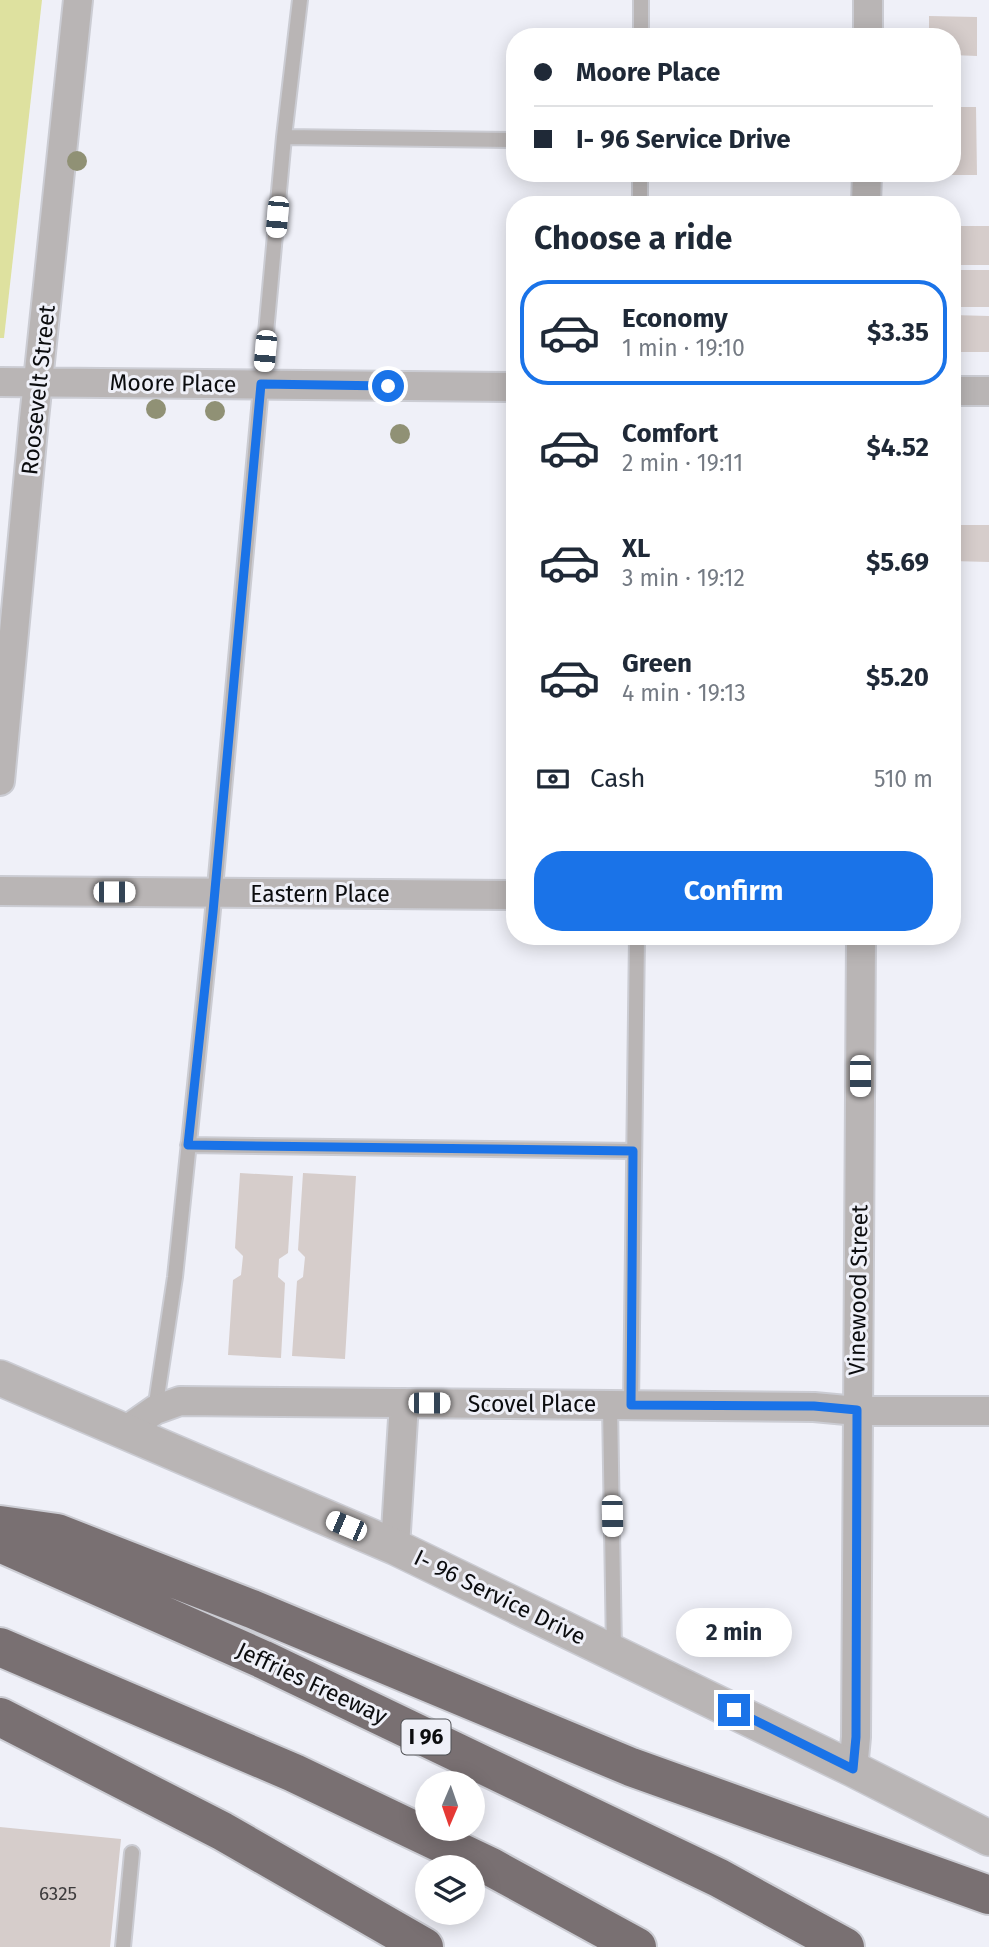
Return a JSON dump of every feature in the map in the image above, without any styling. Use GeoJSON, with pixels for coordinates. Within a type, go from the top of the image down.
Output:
{"type":"FeatureCollection","features":[{"type":"Feature","properties":{"kind":"highway"},"geometry":{"type":"LineString","coordinates":[[0,1525],[57,1533],[252,1609],[631,1767],[989,1895]]}},
{"type":"Feature","properties":{"kind":"highway","name":"Jeffries Freeway"},"geometry":{"type":"LineString","coordinates":[[0,1543],[262,1659],[719,1878],[845,1947]]}},
{"type":"Feature","properties":{"kind":"highway"},"geometry":{"type":"LineString","coordinates":[[0,1647],[294,1773],[491,1867],[637,1947]]}},
{"type":"Feature","properties":{"kind":"highway"},"geometry":{"type":"LineString","coordinates":[[0,1717],[222,1831],[424,1947]]}},
{"type":"Feature","properties":{"kind":"street","name":"Roosevelt Street"},"geometry":{"type":"LineString","coordinates":[[0,781],[7,640],[38,382],[78,0]]}},
{"type":"Feature","properties":{"kind":"street"},"geometry":{"type":"LineString","coordinates":[[868,0],[868,28]]}},
{"type":"Feature","properties":{"kind":"street","name":"Moore Place"},"geometry":{"type":"LineString","coordinates":[[0,382],[506,387]]}},
{"type":"Feature","properties":{"kind":"street"},"geometry":{"type":"LineString","coordinates":[[961,391],[989,391]]}},
{"type":"Feature","properties":{"kind":"street","name":"Eastern Place"},"geometry":{"type":"LineString","coordinates":[[0,891],[506,895]]}},
{"type":"Feature","properties":{"kind":"street","name":"Vinewood Street"},"geometry":{"type":"LineString","coordinates":[[853,1769],[856,1723],[861,945]]}},
{"type":"Feature","properties":{"kind":"street","name":"I- 96 Service Drive"},"geometry":{"type":"LineString","coordinates":[[0,1378],[395,1547],[853,1769],[989,1838]]}},
{"type":"Feature","properties":{"kind":"street","name":"Scovel Place"},"geometry":{"type":"LineString","coordinates":[[125,1431],[155,1410],[180,1401],[814,1406],[857,1410],[989,1411]]}},
{"type":"Feature","properties":{"kind":"street"},"geometry":{"type":"LineString","coordinates":[[395,1547],[404,1403]]}},
{"type":"Feature","properties":{"kind":"lane"},"geometry":{"type":"LineString","coordinates":[[155,1410],[175,1277],[214,893],[284,137],[300,0]]}},
{"type":"Feature","properties":{"kind":"lane"},"geometry":{"type":"LineString","coordinates":[[641,0],[641,28]]}},
{"type":"Feature","properties":{"kind":"lane"},"geometry":{"type":"LineString","coordinates":[[284,137],[506,140]]}},
{"type":"Feature","properties":{"kind":"lane"},"geometry":{"type":"LineString","coordinates":[[614,1652],[621,1405],[633,1151],[637,945]]}},
{"type":"Feature","properties":{"kind":"lane"},"geometry":{"type":"LineString","coordinates":[[188,1145],[633,1151]]}},
{"type":"Feature","properties":{"kind":"lane"},"geometry":{"type":"LineString","coordinates":[[122,1947],[132,1853]]}},
{"type":"Feature","properties":{"kind":"green space"},"geometry":{"type":"Polygon","coordinates":[[[0,0],[42,0],[4,338],[0,338],[0,0]]]}},
{"type":"Feature","properties":{"kind":"building"},"geometry":{"type":"Polygon","coordinates":[[[929,16],[977,17],[977,56],[961,55],[961,28],[929,28],[929,16]]]}},
{"type":"Feature","properties":{"kind":"building"},"geometry":{"type":"Polygon","coordinates":[[[961,107],[976,107],[977,175],[961,175],[961,107]]]}},
{"type":"Feature","properties":{"kind":"building"},"geometry":{"type":"Polygon","coordinates":[[[961,226],[989,226],[989,265],[961,265],[961,226]]]}},
{"type":"Feature","properties":{"kind":"building"},"geometry":{"type":"Polygon","coordinates":[[[961,270],[989,270],[989,307],[961,307],[961,270]]]}},
{"type":"Feature","properties":{"kind":"building"},"geometry":{"type":"Polygon","coordinates":[[[961,315],[989,316],[989,352],[961,352],[961,315]]]}},
{"type":"Feature","properties":{"kind":"building"},"geometry":{"type":"Polygon","coordinates":[[[961,525],[989,525],[989,562],[961,561],[961,525]]]}},
{"type":"Feature","properties":{"kind":"building"},"geometry":{"type":"Polygon","coordinates":[[[240,1173],[293,1176],[288,1253],[279,1259],[278,1277],[285,1283],[281,1358],[228,1355],[233,1280],[241,1275],[243,1256],[235,1248],[240,1173]]]}},
{"type":"Feature","properties":{"kind":"building"},"geometry":{"type":"Polygon","coordinates":[[[303,1173],[356,1176],[345,1359],[292,1356],[297,1281],[303,1277],[305,1257],[298,1250],[303,1173]]]}},
{"type":"Feature","properties":{"kind":"building"},"geometry":{"type":"Polygon","coordinates":[[[0,1827],[121,1839],[110,1947],[0,1947],[0,1827]]]}},
{"type":"Feature","properties":{"kind":"route"},"geometry":{"type":"LineString","coordinates":[[388,386],[261,384],[213,912],[188,1145],[633,1151],[631,1405],[814,1406],[857,1410],[856,1737],[853,1769],[734,1710]]}}]}
